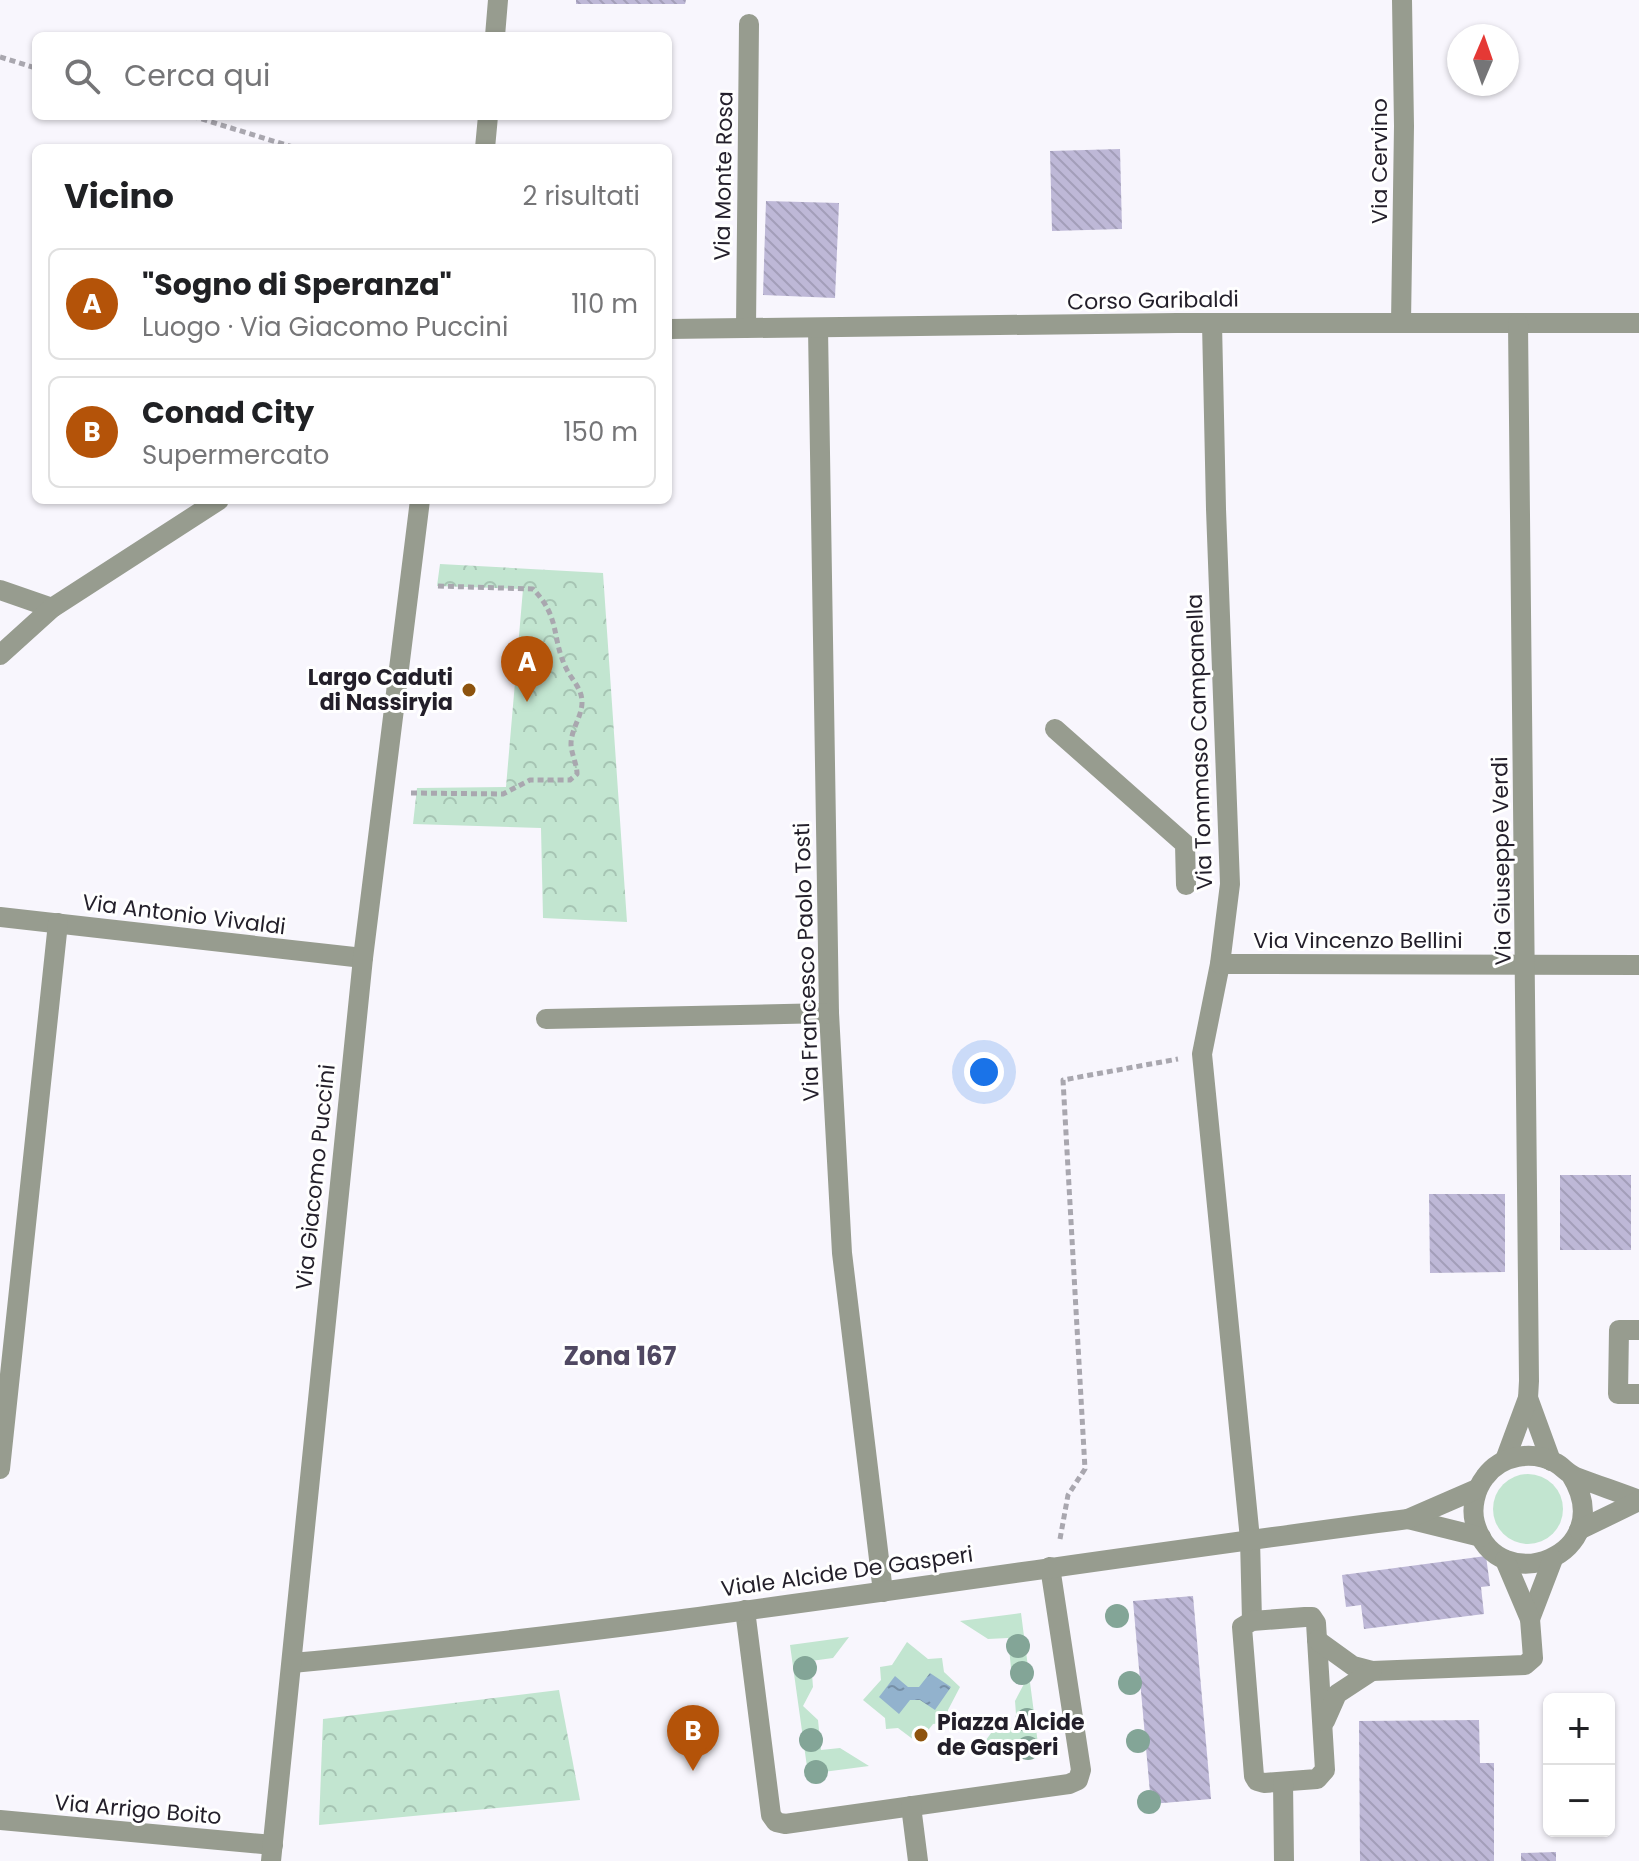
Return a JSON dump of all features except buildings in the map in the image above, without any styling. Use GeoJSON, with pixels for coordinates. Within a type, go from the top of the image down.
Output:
{"type":"FeatureCollection","features":[{"type":"Feature","properties":{"kind":"street"},"geometry":{"type":"LineString","coordinates":[[495,32],[498,0]]}},
{"type":"Feature","properties":{"kind":"street","name":"Via Cervino"},"geometry":{"type":"LineString","coordinates":[[1401,323],[1402,0]]}},
{"type":"Feature","properties":{"kind":"street","name":"Via Monte Rosa"},"geometry":{"type":"LineString","coordinates":[[746,328],[749,24]]}},
{"type":"Feature","properties":{"kind":"street"},"geometry":{"type":"LineString","coordinates":[[485,144],[488,120]]}},
{"type":"Feature","properties":{"kind":"street","name":"Corso Garibaldi"},"geometry":{"type":"LineString","coordinates":[[672,329],[1212,323],[1639,323]]}},
{"type":"Feature","properties":{"kind":"street","name":"Via Tommaso Campanella"},"geometry":{"type":"LineString","coordinates":[[1212,323],[1230,884],[1220,964],[1202,1054],[1250,1539],[1252,1621],[1242,1627],[1254,1776],[1264,1783],[1283,1782]]}},
{"type":"Feature","properties":{"kind":"street","name":"Via Giuseppe Verdi"},"geometry":{"type":"LineString","coordinates":[[1518,323],[1528,1398],[1551,1461]]}},
{"type":"Feature","properties":{"kind":"street","name":"Via Francesco Paolo Tosti"},"geometry":{"type":"LineString","coordinates":[[818,328],[829,1013],[842,1253],[883,1592]]}},
{"type":"Feature","properties":{"kind":"street"},"geometry":{"type":"LineString","coordinates":[[0,655],[52,608],[213,504]]}},
{"type":"Feature","properties":{"kind":"street","name":"Via Giacomo Puccini"},"geometry":{"type":"LineString","coordinates":[[272,1853],[363,958],[419,504]]}},
{"type":"Feature","properties":{"kind":"street"},"geometry":{"type":"LineString","coordinates":[[0,590],[52,608]]}},
{"type":"Feature","properties":{"kind":"street"},"geometry":{"type":"LineString","coordinates":[[1055,729],[1185,844],[1186,885]]}},
{"type":"Feature","properties":{"kind":"street","name":"Via Antonio Vivaldi"},"geometry":{"type":"LineString","coordinates":[[0,917],[363,958]]}},
{"type":"Feature","properties":{"kind":"street"},"geometry":{"type":"LineString","coordinates":[[0,1469],[58,923]]}},
{"type":"Feature","properties":{"kind":"street","name":"Via Vincenzo Bellini"},"geometry":{"type":"LineString","coordinates":[[1220,964],[1639,965]]}},
{"type":"Feature","properties":{"kind":"street"},"geometry":{"type":"LineString","coordinates":[[546,1019],[829,1013]]}},
{"type":"Feature","properties":{"kind":"street"},"geometry":{"type":"LineString","coordinates":[[1639,1330],[1619,1330],[1618,1394],[1639,1394]]}},
{"type":"Feature","properties":{"kind":"street","name":"Via Giuseppe Verdi"},"geometry":{"type":"LineString","coordinates":[[1505,1460],[1528,1398]]}},
{"type":"Feature","properties":{"kind":"street"},"geometry":{"type":"LineString","coordinates":[[1571,1475],[1580,1489],[1583,1506],[1579,1530],[1566,1550],[1553,1559],[1537,1564],[1505,1560],[1491,1551],[1474,1522],[1474,1504],[1477,1489],[1485,1476],[1505,1460],[1526,1455],[1551,1461],[1571,1475],[1639,1501]]}},
{"type":"Feature","properties":{"kind":"street","name":"Viale Alcide De Gasperi"},"geometry":{"type":"LineString","coordinates":[[292,1663],[371,1656],[883,1592],[1054,1559],[1408,1519],[1477,1489]]}},
{"type":"Feature","properties":{"kind":"street"},"geometry":{"type":"LineString","coordinates":[[1579,1530],[1639,1501]]}},
{"type":"Feature","properties":{"kind":"street","name":"Viale Alcide De Gasperi"},"geometry":{"type":"LineString","coordinates":[[1408,1519],[1481,1537]]}},
{"type":"Feature","properties":{"kind":"street"},"geometry":{"type":"LineString","coordinates":[[745,1610],[771,1815],[776,1822],[785,1824],[1069,1784],[1078,1780],[1081,1770],[1054,1559]]}},
{"type":"Feature","properties":{"kind":"street"},"geometry":{"type":"LineString","coordinates":[[1530,1619],[1553,1559]]}},
{"type":"Feature","properties":{"kind":"street"},"geometry":{"type":"LineString","coordinates":[[1317,1640],[1353,1666],[1372,1671],[1525,1665],[1533,1658],[1530,1619],[1505,1560]]}},
{"type":"Feature","properties":{"kind":"street"},"geometry":{"type":"LineString","coordinates":[[1252,1621],[1312,1617],[1316,1623],[1325,1770],[1317,1779],[1283,1782],[1284,1861]]}},
{"type":"Feature","properties":{"kind":"street"},"geometry":{"type":"LineString","coordinates":[[1323,1728],[1337,1694],[1372,1671]]}},
{"type":"Feature","properties":{"kind":"street"},"geometry":{"type":"LineString","coordinates":[[911,1806],[918,1861]]}},
{"type":"Feature","properties":{"kind":"street","name":"Via Arrigo Boito"},"geometry":{"type":"LineString","coordinates":[[0,1820],[272,1853]]}},
{"type":"Feature","properties":{"kind":"path"},"geometry":{"type":"LineString","coordinates":[[0,57],[32,67]]}},
{"type":"Feature","properties":{"kind":"path"},"geometry":{"type":"LineString","coordinates":[[205,120],[283,144]]}},
{"type":"Feature","properties":{"kind":"path"},"geometry":{"type":"LineString","coordinates":[[382,790],[421,794],[503,794],[530,780],[570,780],[577,774],[577,762],[571,745],[582,706],[581,694],[565,666],[555,621],[545,601],[533,589],[409,585]]}},
{"type":"Feature","properties":{"kind":"path"},"geometry":{"type":"LineString","coordinates":[[1054,1559],[1068,1495],[1085,1469],[1063,1080],[1202,1054]]}},
{"type":"Feature","properties":{"kind":"green space"},"geometry":{"type":"Polygon","coordinates":[[[440,564],[603,573],[627,922],[543,918],[541,828],[413,824],[417,788],[506,787],[523,589],[437,586],[440,564]]]}},
{"type":"Feature","properties":{"kind":"green space"},"geometry":{"type":"Polygon","coordinates":[[[1528,1474],[1553,1484],[1563,1509],[1553,1534],[1528,1544],[1503,1534],[1493,1509],[1503,1484],[1528,1474]]]}},
{"type":"Feature","properties":{"kind":"green space"},"geometry":{"type":"Polygon","coordinates":[[[1021,1613],[1038,1744],[978,1751],[994,1729],[1017,1727],[1015,1701],[1025,1682],[1011,1668],[1008,1638],[988,1639],[960,1621],[1021,1613]]]}},
{"type":"Feature","properties":{"kind":"green space"},"geometry":{"type":"Polygon","coordinates":[[[849,1637],[833,1658],[811,1661],[813,1687],[803,1706],[818,1720],[821,1750],[840,1748],[869,1766],[808,1774],[790,1645],[849,1637]]]}},
{"type":"Feature","properties":{"kind":"green space"},"geometry":{"type":"Polygon","coordinates":[[[907,1642],[928,1659],[942,1658],[944,1672],[960,1687],[948,1710],[948,1722],[933,1724],[918,1743],[898,1728],[886,1729],[885,1718],[863,1700],[881,1680],[880,1667],[892,1665],[907,1642]]]}},
{"type":"Feature","properties":{"kind":"green space"},"geometry":{"type":"Polygon","coordinates":[[[559,1690],[580,1800],[319,1825],[323,1719],[559,1690]]]}},
{"type":"Feature","properties":{"kind":"water"},"geometry":{"type":"Polygon","coordinates":[[[930,1673],[951,1687],[935,1710],[920,1700],[910,1700],[899,1714],[879,1697],[895,1676],[908,1687],[919,1687],[930,1673]]]}},
{"type":"Feature","properties":{"kind":"place","name":"Largo Caduti di Nassiryia"},"geometry":{"type":"Point","coordinates":[469,690]}},
{"type":"Feature","properties":{"kind":"place","name":"\"Sogno di Speranza\""},"geometry":{"type":"Point","coordinates":[527,702]}},
{"type":"Feature","properties":{"kind":"place","name":"Piazza Alcide de Gasperi"},"geometry":{"type":"Point","coordinates":[921,1735]}},
{"type":"Feature","properties":{"kind":"place","name":"Conad City"},"geometry":{"type":"Point","coordinates":[693,1771]}},
{"type":"Feature","properties":{"kind":"district","name":"Zona 167"},"geometry":{"type":"Point","coordinates":[620,1356]}}]}
